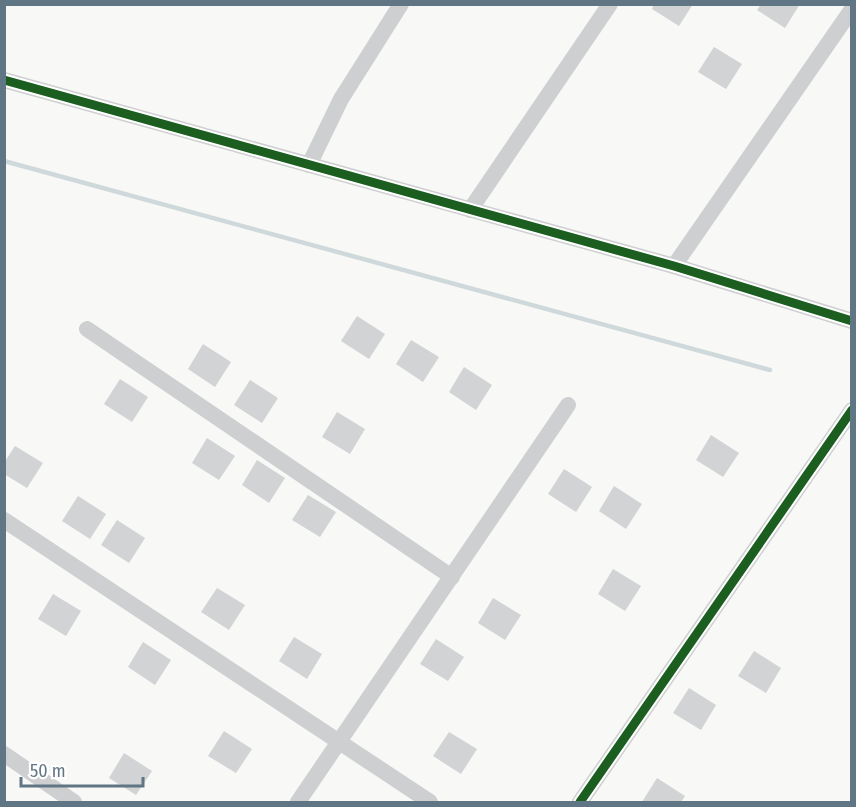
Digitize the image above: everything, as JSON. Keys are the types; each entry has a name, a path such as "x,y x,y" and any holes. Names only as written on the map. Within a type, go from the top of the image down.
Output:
{"street":[{"path":"309,165 341,99 401,4"},
{"path":"470,210 610,4"},
{"path":"674,266 852,9"},
{"path":"4,80 674,266 852,321"},
{"path":"87,329 452,577"},
{"path":"298,802 568,405"},
{"path":"580,802 852,410"},
{"path":"4,520 430,802"},
{"path":"4,754 53,796 74,802"}],"building":[{"path":"654,4 693,4 679,26 652,9"},
{"path":"761,4 800,4 785,28 757,10"},
{"path":"714,47 742,64 726,89 698,72"},
{"path":"357,316 385,334 369,359 341,341"},
{"path":"411,340 439,357 423,382 396,364"},
{"path":"203,344 231,362 215,387 188,369"},
{"path":"464,367 492,385 476,410 449,392"},
{"path":"120,379 148,397 132,422 104,404"},
{"path":"250,380 278,398 262,423 234,405"},
{"path":"337,412 365,429 350,454 322,437"},
{"path":"711,435 739,453 723,477 696,460"},
{"path":"207,438 235,456 219,480 192,463"},
{"path":"15,446 43,463 27,488 4,474 4,463"},
{"path":"257,460 285,478 269,503 242,485"},
{"path":"564,469 592,487 576,512 548,494"},
{"path":"614,486 642,504 626,529 599,511"},
{"path":"308,495 336,512 320,537 292,520"},
{"path":"78,496 106,514 90,539 62,521"},
{"path":"117,520 145,538 129,563 101,545"},
{"path":"613,569 641,586 625,611 598,594"},
{"path":"217,588 245,605 229,630 201,612"},
{"path":"53,594 81,611 66,636 38,619"},
{"path":"493,598 521,615 505,640 478,623"},
{"path":"294,637 322,654 307,679 279,661"},
{"path":"436,639 464,657 448,681 420,664"},
{"path":"143,642 171,660 155,685 128,667"},
{"path":"754,651 781,668 766,693 738,676"},
{"path":"689,688 716,705 701,730 673,713"},
{"path":"224,731 252,749 236,773 208,756"},
{"path":"449,732 477,749 461,774 433,756"},
{"path":"124,753 152,771 136,795 109,778"},
{"path":"657,778 685,796 681,802 642,802"}],"waterway":[{"path":"4,161 770,370"}],"cycle path":[{"path":"4,80 674,266 852,321"},
{"path":"580,802 852,410"}]}
